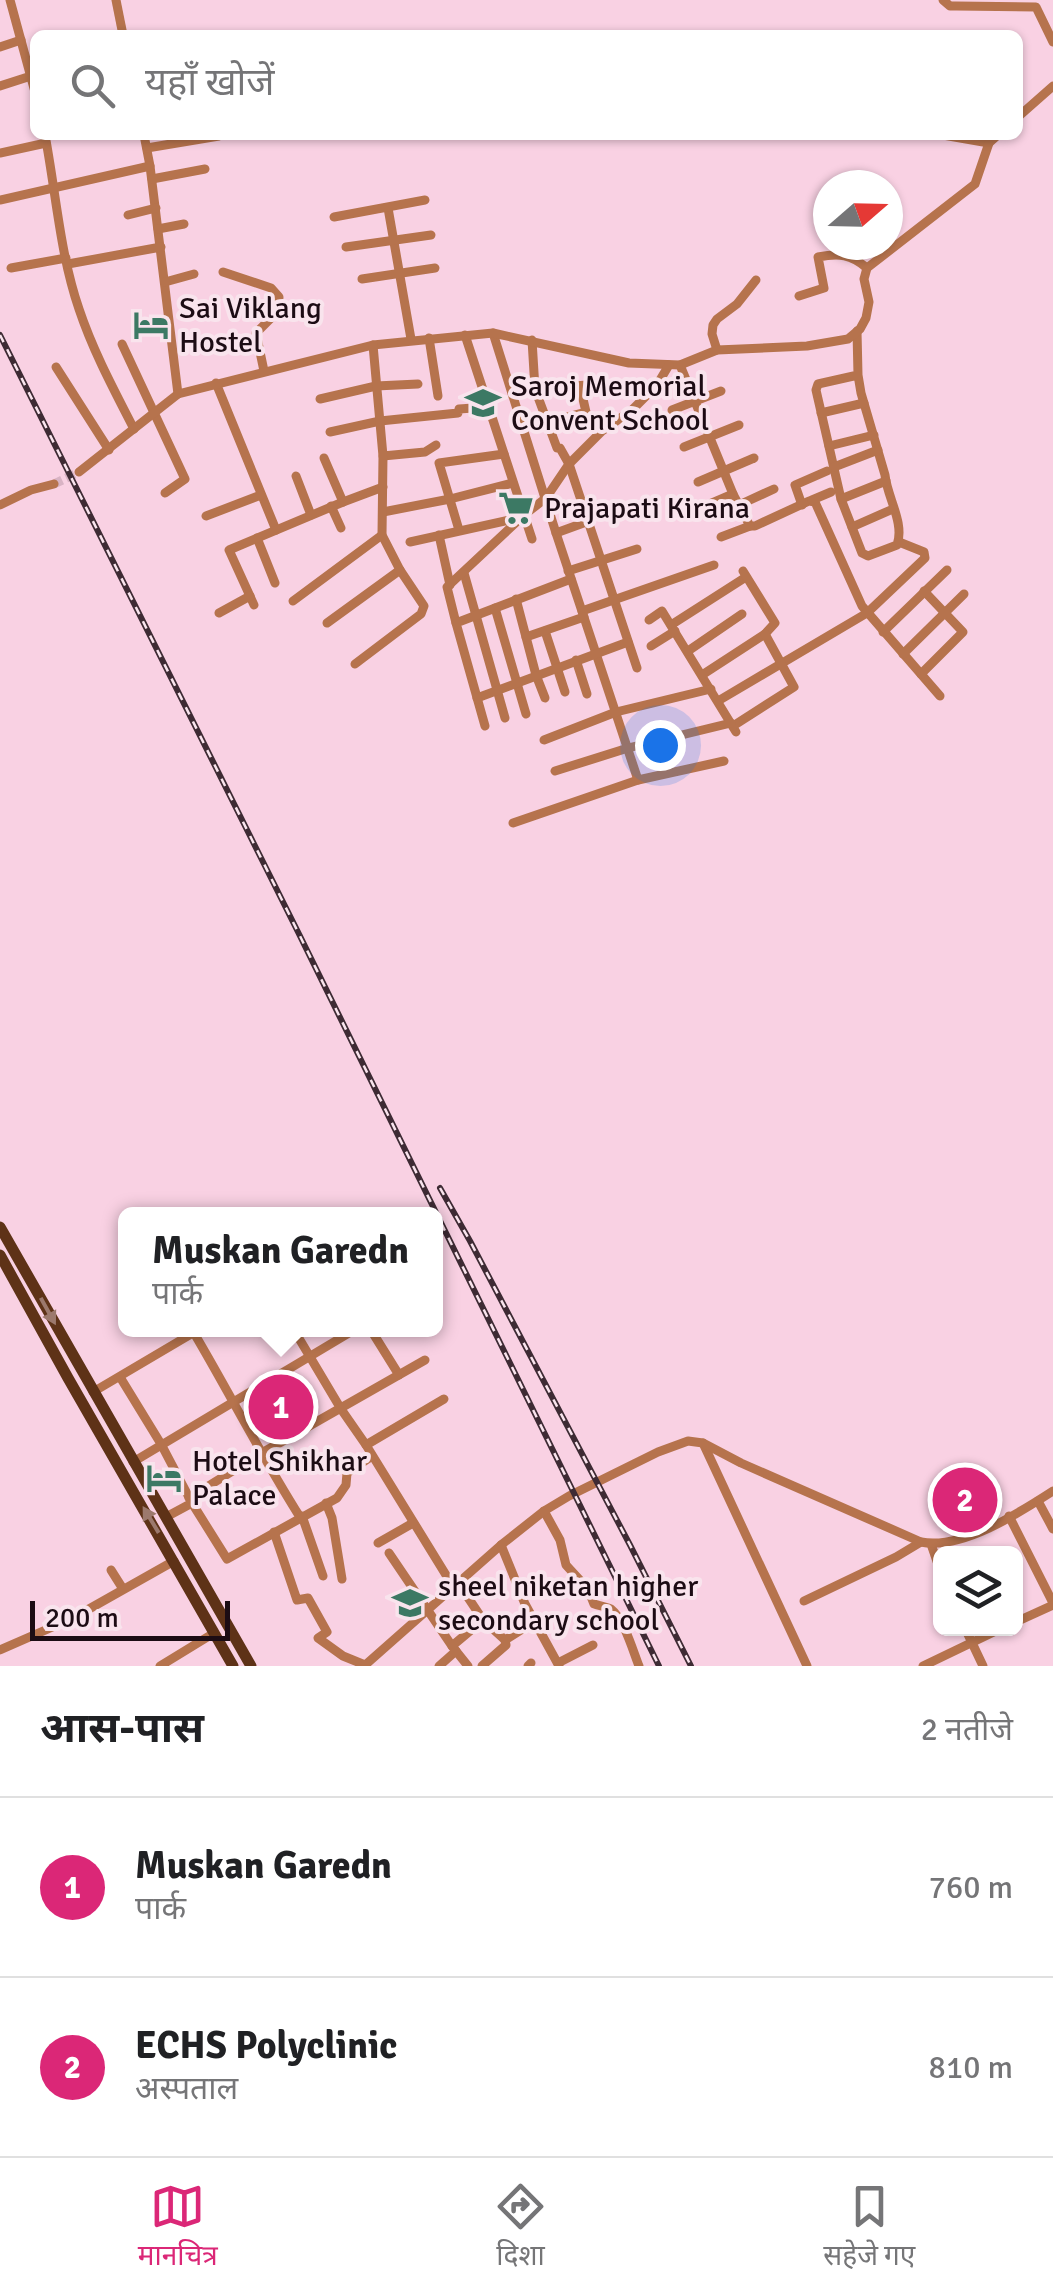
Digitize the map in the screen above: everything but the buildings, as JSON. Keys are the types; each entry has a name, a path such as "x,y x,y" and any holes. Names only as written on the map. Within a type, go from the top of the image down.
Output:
{"main road":[{"path":"0,1226 251,1666"},
{"path":"0,1255 234,1666"}],"street":[{"path":"116,0 122,30"},
{"path":"943,0 950,6 1032,6 1040,12 1053,42"},
{"path":"0,12 11,4 30,73"},
{"path":"0,47 20,40"},
{"path":"0,86 30,76"},
{"path":"1023,113 1053,86"},
{"path":"0,153 42,140"},
{"path":"45,140 78,308 134,429"},
{"path":"145,140 178,394"},
{"path":"147,148 195,140"},
{"path":"79,472 178,394 373,344 493,333 629,363 674,365 716,350 848,338 866,318 867,268 975,184 994,140"},
{"path":"0,200 150,166"},
{"path":"152,180 205,169"},
{"path":"334,217 425,200"},
{"path":"128,215 156,208"},
{"path":"388,208 410,339"},
{"path":"158,228 184,224"},
{"path":"346,247 430,235"},
{"path":"11,268 161,247"},
{"path":"799,296 824,288 818,257 853,256 867,268"},
{"path":"362,279 435,268"},
{"path":"223,272 268,287 279,297 278,311 256,334 264,371"},
{"path":"165,282 194,274"},
{"path":"716,350 713,325 756,280"},
{"path":"857,331 858,376 899,526 899,542"},
{"path":"493,333 638,780"},
{"path":"465,335 532,539"},
{"path":"429,338 438,396"},
{"path":"532,340 535,388 557,448 569,464 637,668"},
{"path":"122,344 185,480 164,493"},
{"path":"355,664 424,610 382,535 383,456 373,344"},
{"path":"674,365 695,401 750,526"},
{"path":"485,726 447,587 546,498 569,464 602,431 632,410 674,365"},
{"path":"56,367 108,450"},
{"path":"718,701 867,613 925,558 924,552 899,542 868,556 862,552 830,469 829,446 816,390 818,384 858,376"},
{"path":"216,383 276,530"},
{"path":"320,399 376,386 418,384"},
{"path":"535,388 583,386 586,412 548,422"},
{"path":"672,410 721,391"},
{"path":"822,413 864,403"},
{"path":"330,432 488,406"},
{"path":"684,447 739,424"},
{"path":"829,446 874,435"},
{"path":"383,456 426,452 436,446"},
{"path":"878,450 795,485 807,502 818,507 867,613 940,696"},
{"path":"459,530 439,462 504,454"},
{"path":"324,458 343,502"},
{"path":"698,482 754,458"},
{"path":"296,476 311,515"},
{"path":"842,498 886,481"},
{"path":"384,512 514,483"},
{"path":"0,505 54,484"},
{"path":"219,613 252,601 229,550 383,487"},
{"path":"739,504 774,489"},
{"path":"721,537 831,492"},
{"path":"712,503 733,494"},
{"path":"206,516 261,496"},
{"path":"332,506 341,528"},
{"path":"852,526 893,509"},
{"path":"410,542 523,516"},
{"path":"556,533 589,521"},
{"path":"293,600 382,535"},
{"path":"438,535 450,584"},
{"path":"257,538 275,583"},
{"path":"456,622 636,549"},
{"path":"526,637 614,600 714,566"},
{"path":"327,622 400,570"},
{"path":"883,632 947,570"},
{"path":"464,573 505,718"},
{"path":"650,646 744,574 775,619 773,627 702,675"},
{"path":"920,674 962,634 924,592"},
{"path":"903,654 964,594"},
{"path":"516,599 545,698"},
{"path":"496,608 526,714"},
{"path":"649,620 662,611 733,727"},
{"path":"688,651 742,614"},
{"path":"545,631 566,692"},
{"path":"554,771 628,748 733,727 792,690 794,685 764,634"},
{"path":"477,698 628,642"},
{"path":"576,660 587,694"},
{"path":"544,740 616,712 711,689"},
{"path":"513,823 638,780 724,761"},
{"path":"94,1392 186,1337"},
{"path":"199,1337 260,1454 301,1516 323,1576"},
{"path":"298,1337 413,1523 483,1620 504,1640 506,1645 482,1666"},
{"path":"133,1462 341,1337"},
{"path":"375,1337 398,1376"},
{"path":"166,1517 260,1454 426,1360"},
{"path":"120,1377 228,1558 343,1492 347,1473 372,1456"},
{"path":"366,1445 444,1399"},
{"path":"274,1532 297,1600 308,1598 327,1632 318,1638 365,1666 544,1510 658,1452 688,1441 703,1443 926,1542 933,1556"},
{"path":"703,1443 807,1666"},
{"path":"804,1601 926,1542 966,1539 1053,1491"},
{"path":"1038,1501 1053,1529"},
{"path":"326,1503 342,1579"},
{"path":"544,1510 560,1540 566,1566 588,1590 594,1604 615,1614 639,1666"},
{"path":"1009,1516 1053,1604 1023,1619"},
{"path":"378,1543 413,1523"},
{"path":"502,1545 525,1604 558,1665 593,1645"},
{"path":"389,1553 468,1666"},
{"path":"0,1650 73,1618 174,1561"},
{"path":"111,1570 122,1589"},
{"path":"512,1610 525,1604"},
{"path":"439,1666 483,1620"},
{"path":"504,1640 522,1630"},
{"path":"160,1666 214,1633"},
{"path":"968,1636 983,1666"},
{"path":"922,1666 985,1636"}],"shaded area":[{"path":"287,1379 310,1420 285,1434 274,1426 265,1410 257,1413 256,1409 263,1405 259,1396"}],"tunnel":[{"path":"54,484 79,472"}],"railway":[{"path":"0,335 433,1207"},
{"path":"440,1188 691,1666"},
{"path":"443,1227 659,1666"}],"place":[{"name":"Sai Viklang Hostel","path":"151,325"},
{"name":"Saroj Memorial Convent School","path":"483,403"},
{"name":"Prajapati Kirana","path":"516,508"},
{"name":"Muskan Garedn","path":"281,1407"},
{"name":"Hotel Shikhar Palace","path":"164,1478"},
{"name":"ECHS Polyclinic","path":"965,1500"},
{"name":"sheel niketan higher secondary school","path":"410,1603"}]}
